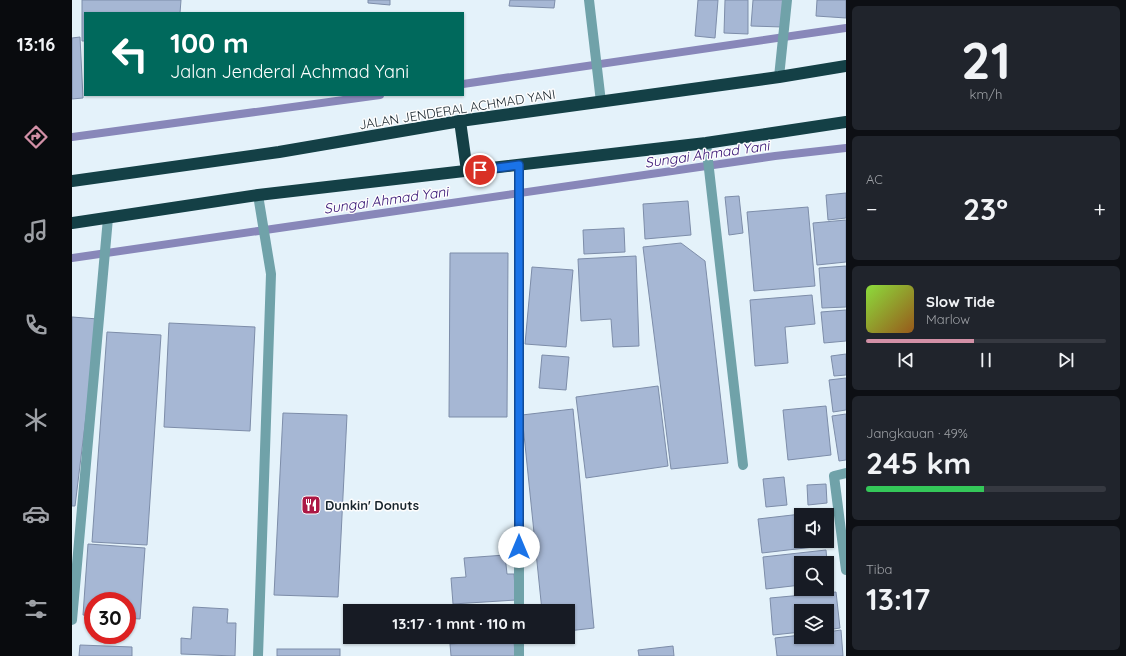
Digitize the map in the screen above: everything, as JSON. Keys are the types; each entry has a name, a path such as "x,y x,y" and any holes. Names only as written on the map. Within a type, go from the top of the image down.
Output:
{"highway":[{"name":"JALAN JENDERAL ACHMAD YANI","path":"72,181 279,152 460,121 779,77 846,66"},
{"path":"460,121 467,171"},
{"path":"72,223 258,195 706,143 846,122"}],"street":[{"path":"589,0 601,102"},
{"path":"779,77 787,0"},
{"path":"706,143 743,465"},
{"path":"519,165 519,604"},
{"path":"258,195 271,274 258,656"},
{"path":"72,620 108,218"},
{"path":"846,474 834,476 846,570"},
{"path":"519,644 519,656"}],"building":[{"path":"82,0 181,0 180,12 84,12 84,41 82,41"},
{"path":"368,0 390,0 390,5 368,3"},
{"path":"510,0 555,0 554,8 509,6"},
{"path":"698,0 718,0 715,38 695,36"},
{"path":"725,0 748,0 748,34 724,33"},
{"path":"753,0 785,0 783,27 751,26"},
{"path":"817,0 846,0 846,18 816,16"},
{"path":"80,37 83,98 72,99 72,38"},
{"path":"846,193 846,218 828,220 826,195"},
{"path":"739,196 743,233 729,235 725,197"},
{"path":"688,201 691,235 645,239 643,204"},
{"path":"808,207 815,286 754,291 747,212"},
{"path":"846,220 846,262 817,265 813,223"},
{"path":"624,228 625,252 584,254 583,230"},
{"path":"681,243 705,261 728,463 671,469 643,247"},
{"path":"450,253 508,253 507,417 449,417"},
{"path":"636,256 639,346 613,347 611,319 581,321 578,259"},
{"path":"846,266 846,307 822,308 819,268"},
{"path":"532,267 573,270 566,347 525,344"},
{"path":"812,295 815,324 785,327 788,363 755,366 750,300"},
{"path":"846,310 846,341 824,343 821,312"},
{"path":"72,317 98,319 75,506 72,506"},
{"path":"169,323 255,327 250,431 164,427"},
{"path":"107,332 161,335 147,545 92,542"},
{"path":"846,354 846,375 834,376 831,356"},
{"path":"542,355 569,357 566,390 539,388"},
{"path":"846,378 846,410 833,412 829,380"},
{"path":"658,386 668,466 586,478 576,397"},
{"path":"826,406 831,455 788,460 783,410"},
{"path":"573,409 594,628 575,630 575,604 541,604 522,415"},
{"name":"Dunkin' Donuts","path":"283,413 347,415 338,597 274,595"},
{"path":"846,414 846,460 839,461 832,416"},
{"path":"784,477 787,505 766,507 763,479"},
{"path":"826,484 827,503 808,505 807,485"},
{"path":"794,515 794,548 805,548 762,553 758,519"},
{"path":"88,544 145,548 140,619 136,619 136,592 85,592"},
{"path":"826,550 827,556 794,556 794,586 766,589 763,557"},
{"path":"505,555 507,574 514,574 516,600 453,604 451,578 466,577 464,558"},
{"path":"834,592 836,592 840,628 834,629 834,604 794,604 794,633 773,635 770,598 794,596 834,596"},
{"path":"193,607 228,609 227,623 236,623 235,656 181,654 181,638 191,639"},
{"path":"841,630 843,656 777,656 775,638 794,636 794,644 834,644 834,631"},
{"path":"450,644 514,644 515,656 451,656"},
{"path":"80,645 132,647 132,656 79,656"},
{"path":"673,646 674,656 639,656 638,650"},
{"path":"277,649 340,649 340,656 277,656"}],"waterway":[{"name":"Sungai Ahmad Yani","path":"464,84 846,28"},
{"name":"Sungai Ahmad Yani","path":"72,137 373,96"},
{"name":"Sungai Ahmad Yani","path":"72,258 775,156 846,148"}],"place":[{"name":"Dunkin' Donuts","path":"311,505"}],"route":[{"path":"480,170 519,165 519,547"}]}
